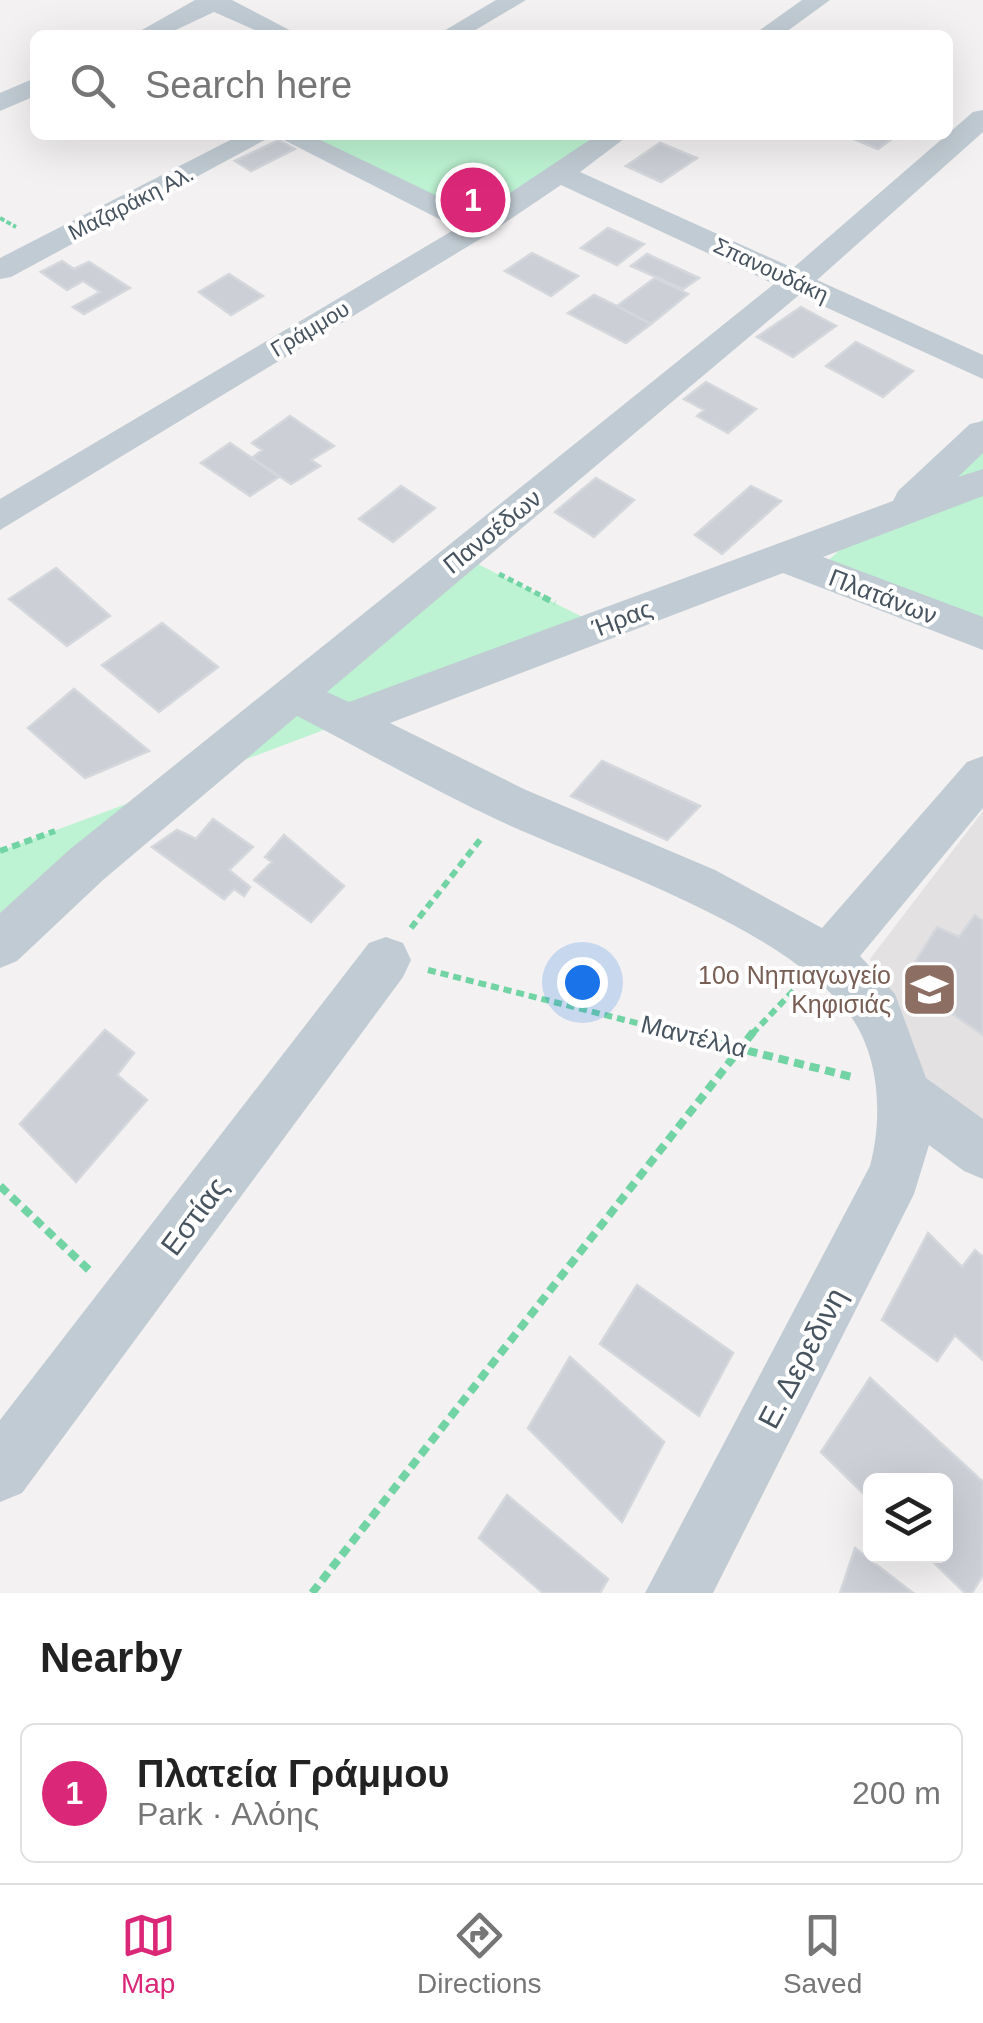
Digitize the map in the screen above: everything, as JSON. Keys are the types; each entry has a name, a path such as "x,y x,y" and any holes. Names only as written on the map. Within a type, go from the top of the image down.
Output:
{"street":[{"path":"461,30 514,0"},
{"path":"773,30 818,0"},
{"path":"155,30 214,1 276,30"},
{"path":"0,102 30,88"},
{"name":"Πανσέδων","path":"0,945 86,865 797,281 983,118"},
{"name":"Μαζαράκη Αλ.","path":"0,270 251,140"},
{"path":"298,140 479,226"},
{"name":"Γράμμου","path":"0,516 479,226 608,140"},
{"name":"Σπανουδάκη","path":"558,173 983,368"},
{"name":"Ήρας","path":"896,514 983,433"},
{"name":"Ήρας","path":"348,721 983,482"},
{"name":"Πλατάνων","path":"782,557 983,634"},
{"path":"292,694 508,803 752,914 842,969 877,1012 901,1103 983,1152"},
{"path":"825,958 863,920 983,775"},
{"name":"Εστίας","path":"0,1470 386,960"},
{"name":"Ε. Δερεδινη","path":"678,1593 878,1212 900,1160 901,1103"}],"path":[{"path":"462,556 600,626"},
{"path":"386,960 508,803"},
{"path":"312,1593 738,1047 825,958"},
{"name":"Μαντέλλα","path":"386,960 738,1047 901,1103"},
{"path":"0,1186 126,1305"}],"shaded area":[{"name":"10ο Νηπιαγωγείο Κηφισιάς","path":"983,811 983,1124 911,1066 870,959"}],"green space":[{"path":"312,140 608,140 479,227"},
{"path":"983,419 983,631 819,569"},
{"path":"462,556 600,626 188,781"},
{"path":"188,781 0,948 0,851"}],"building":[{"path":"279,140 295,149 251,171 235,161"},
{"path":"856,140 890,140 878,149"},
{"path":"660,143 697,158 661,182 626,166"},
{"path":"608,228 644,244 617,265 581,248"},
{"path":"532,253 578,276 551,296 505,271"},
{"path":"647,254 699,278 683,289 631,266"},
{"path":"62,261 74,269 89,262 130,288 84,314 73,307 100,292 83,281 67,290 41,272"},
{"path":"229,274 263,296 231,315 199,292"},
{"path":"655,278 688,294 651,324 617,306"},
{"path":"594,295 651,324 626,343 568,313"},
{"path":"801,307 836,326 793,357 757,337"},
{"path":"856,342 913,371 883,397 826,366"},
{"path":"706,382 756,409 728,433 697,416 704,410 684,399"},
{"path":"290,416 334,446 311,460 320,466 291,484 252,458 262,450 252,443"},
{"path":"230,443 279,477 250,496 201,463"},
{"path":"596,478 634,500 594,537 555,512"},
{"path":"401,486 435,508 393,542 359,519"},
{"path":"751,486 781,501 722,554 695,535"},
{"path":"56,568 110,616 67,646 9,599"},
{"path":"162,623 218,667 159,712 102,665"},
{"path":"74,689 149,751 85,778 28,728"},
{"path":"602,761 700,806 667,840 571,796"},
{"path":"213,819 253,847 229,870 250,887 244,896 234,889 224,899 152,847 177,830 196,839"},
{"path":"284,835 344,886 311,922 254,880 272,862 265,857"},
{"path":"975,915 983,921 983,1035 922,993 933,973 915,962 937,927 959,937"},
{"path":"105,1030 134,1053 117,1075 147,1100 76,1182 20,1124"},
{"path":"928,1233 962,1267 975,1250 983,1257 983,1360 955,1335 937,1361 882,1320"},
{"path":"637,1285 733,1353 699,1416 600,1344"},
{"path":"570,1357 664,1442 622,1522 528,1428"},
{"path":"870,1378 983,1482 983,1575 972,1593 965,1593 934,1563 953,1563 953,1473 863,1473 863,1493 821,1452"},
{"path":"507,1495 608,1579 600,1593 543,1593 479,1538"},
{"path":"855,1548 863,1554 863,1563 874,1563 913,1593 840,1593"}],"place":[{"name":"Πλατεία Γράμμου","path":"473,200"},
{"name":"10ο Νηπιαγωγείο Κηφισιάς","path":"930,989"}]}
